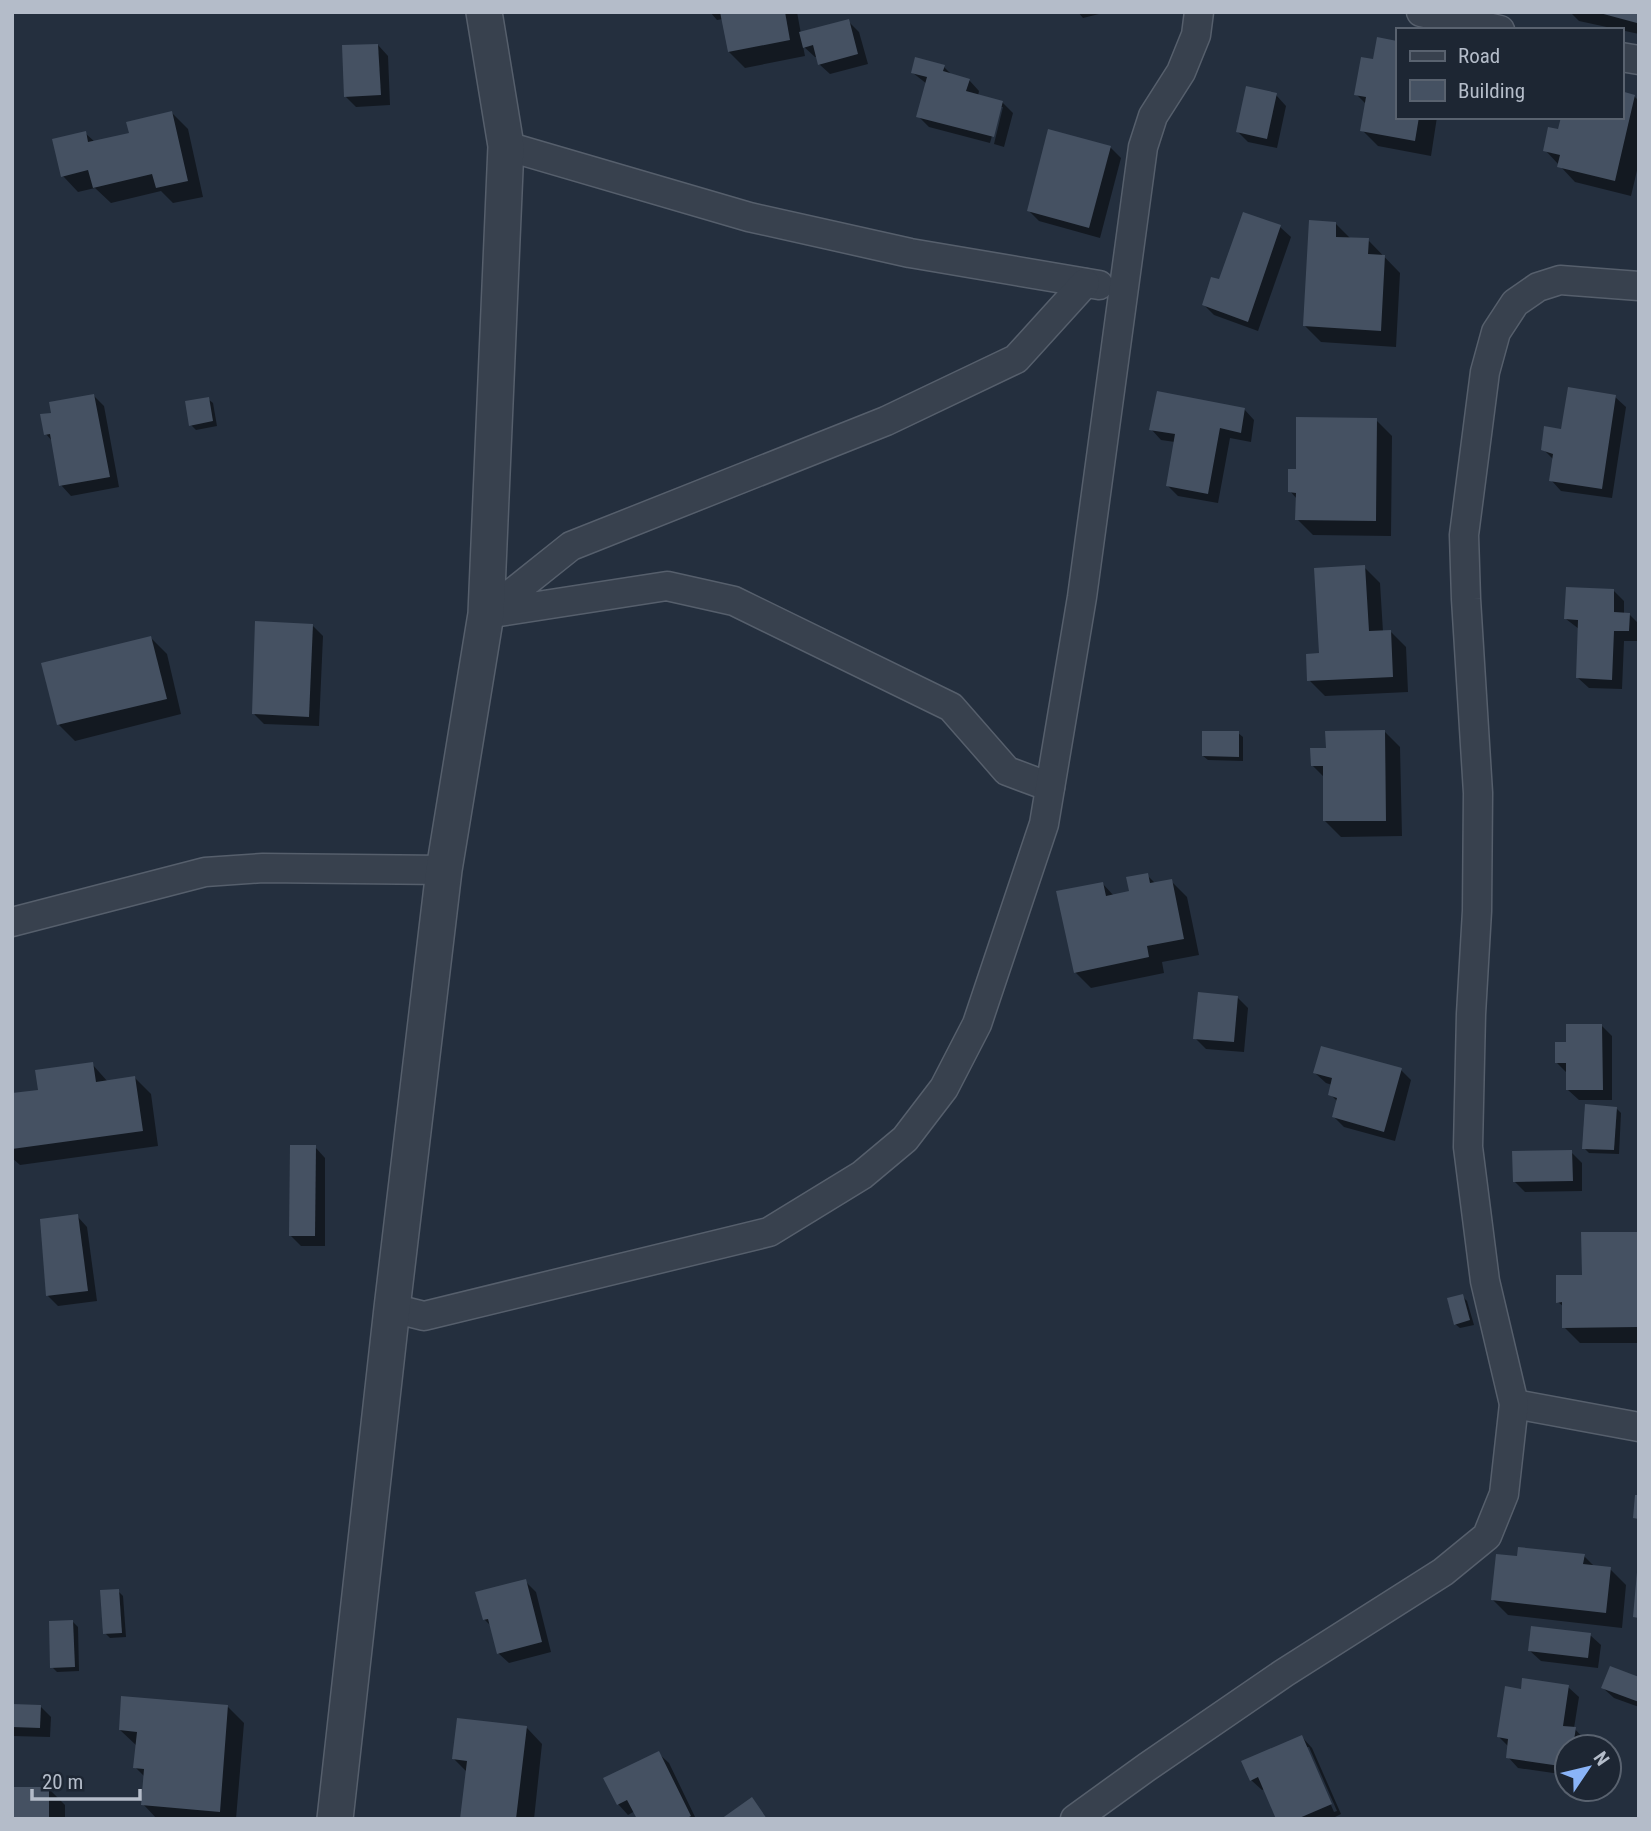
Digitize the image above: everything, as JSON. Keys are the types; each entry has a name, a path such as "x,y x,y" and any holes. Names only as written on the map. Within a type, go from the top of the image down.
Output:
{"street":[{"path":"335,1819 391,1308 444,870 486,614 506,146 484,12"},
{"path":"391,1308 424,1316 769,1232 862,1175 905,1139 944,1088 977,1024 1044,824 1082,597 1143,147 1153,116 1181,72 1196,35 1199,12"},
{"path":"1421,12 1491,28"},
{"path":"506,146 749,217 910,253 1124,289"},
{"path":"1075,1819 1273,1681 1443,1572 1487,1536 1504,1493 1514,1404 1485,1281 1468,1147 1477,911 1478,793 1464,535 1485,372 1496,332 1515,303 1538,287 1560,280 1639,286"},
{"path":"486,614 571,546 886,421 1016,359 1086,283"},
{"path":"486,614 667,586 734,601 951,707 1007,771 1050,787"},
{"path":"12,922 205,872 263,868 444,870"},
{"path":"1514,1404 1639,1427"}],"building":[{"path":"720,12 785,12 790,40 728,52"},
{"path":"1596,12 1639,12 1639,16 1637,23"},
{"path":"849,19 858,54 818,65 813,45 803,48 799,32"},
{"path":"1377,37 1396,41 1396,119 1419,119 1415,141 1360,131 1366,97 1354,95 1361,57 1373,59"},
{"path":"378,44 381,95 344,97 342,45"},
{"path":"915,57 945,65 943,71 970,79 966,91 1003,101 994,137 916,117 927,77 911,73"},
{"path":"1246,86 1277,93 1267,139 1236,132"},
{"path":"1623,92 1635,95 1615,181 1557,167 1560,155 1543,151 1548,127 1558,129 1560,119 1623,119"},
{"path":"172,111 188,181 156,188 152,174 93,188 88,170 61,177 52,139 86,131 88,142 129,133 126,122"},
{"path":"1048,129 1111,146 1089,228 1027,211"},
{"path":"1243,212 1281,225 1248,322 1202,305 1211,277 1219,279"},
{"path":"1309,220 1336,222 1336,237 1369,238 1368,254 1385,255 1381,331 1303,326"},
{"path":"1568,387 1616,395 1602,489 1549,481 1553,454 1541,450 1544,426 1561,429"},
{"path":"1157,391 1245,408 1241,433 1220,428 1208,494 1166,486 1175,434 1149,430"},
{"path":"94,394 110,477 59,486 50,434 44,435 40,414 51,413 49,402"},
{"path":"209,397 213,421 189,426 185,401"},
{"path":"1296,417 1377,418 1376,521 1295,520 1296,493 1288,492 1288,469 1296,469"},
{"path":"1365,565 1369,631 1391,630 1393,677 1307,681 1306,654 1319,653 1314,568"},
{"path":"1566,587 1614,589 1614,612 1630,613 1629,631 1614,631 1612,680 1576,678 1578,620 1564,619"},
{"path":"255,621 313,624 309,717 252,714"},
{"path":"151,636 167,699 57,725 41,663"},
{"path":"1385,730 1386,821 1323,821 1323,766 1311,766 1310,748 1326,748 1325,731"},
{"path":"1202,731 1239,731 1239,757 1202,756"},
{"path":"1148,873 1150,883 1172,879 1184,939 1147,946 1149,957 1074,973 1056,891 1103,882 1106,896 1129,891 1126,877"},
{"path":"1198,992 1238,996 1234,1042 1193,1039"},
{"path":"1566,1024 1602,1024 1603,1090 1566,1090 1566,1063 1555,1063 1555,1042 1566,1042"},
{"path":"1321,1046 1402,1068 1384,1132 1332,1117 1337,1098 1328,1095 1332,1078 1313,1073"},
{"path":"93,1062 96,1082 135,1076 143,1131 12,1149 12,1093 38,1090 35,1070"},
{"path":"1585,1104 1617,1107 1614,1150 1582,1149"},
{"path":"290,1145 316,1145 315,1236 289,1236"},
{"path":"1572,1150 1573,1181 1513,1182 1512,1151"},
{"path":"78,1214 88,1291 46,1296 40,1219"},
{"path":"1581,1232 1637,1232 1638,1327 1562,1328 1562,1302 1556,1303 1556,1275 1582,1275"},
{"path":"1463,1294 1470,1320 1454,1325 1447,1298"},
{"path":"1635,1495 1639,1495 1639,1519 1633,1518"},
{"path":"1518,1547 1585,1554 1583,1564 1611,1567 1606,1613 1491,1600 1496,1554 1517,1556"},
{"path":"1639,1572 1639,1618 1633,1617"},
{"path":"526,1579 542,1642 497,1654 488,1619 483,1620 475,1592"},
{"path":"119,1589 122,1633 103,1634 100,1590"},
{"path":"73,1620 75,1667 50,1668 49,1621"},
{"path":"1531,1626 1591,1633 1588,1658 1528,1651"},
{"path":"1610,1666 1639,1677 1639,1702 1601,1688"},
{"path":"1522,1678 1569,1685 1563,1726 1576,1727 1575,1733 1553,1733 1553,1765 1506,1758 1508,1739 1497,1737 1505,1686 1521,1689"},
{"path":"121,1696 228,1705 220,1812 141,1805 144,1769 133,1768 137,1732 119,1730"},
{"path":"12,1704 41,1705 40,1728 12,1727"},
{"path":"457,1718 527,1726 516,1819 460,1819 467,1761 452,1759"},
{"path":"1302,1735 1332,1804 1297,1819 1276,1819 1258,1777 1250,1781 1241,1761"},
{"path":"659,1751 691,1816 685,1819 637,1819 627,1800 617,1805 603,1778"},
{"path":"12,1787 49,1787 49,1819 12,1819"},
{"path":"752,1797 767,1819 721,1819"}]}
